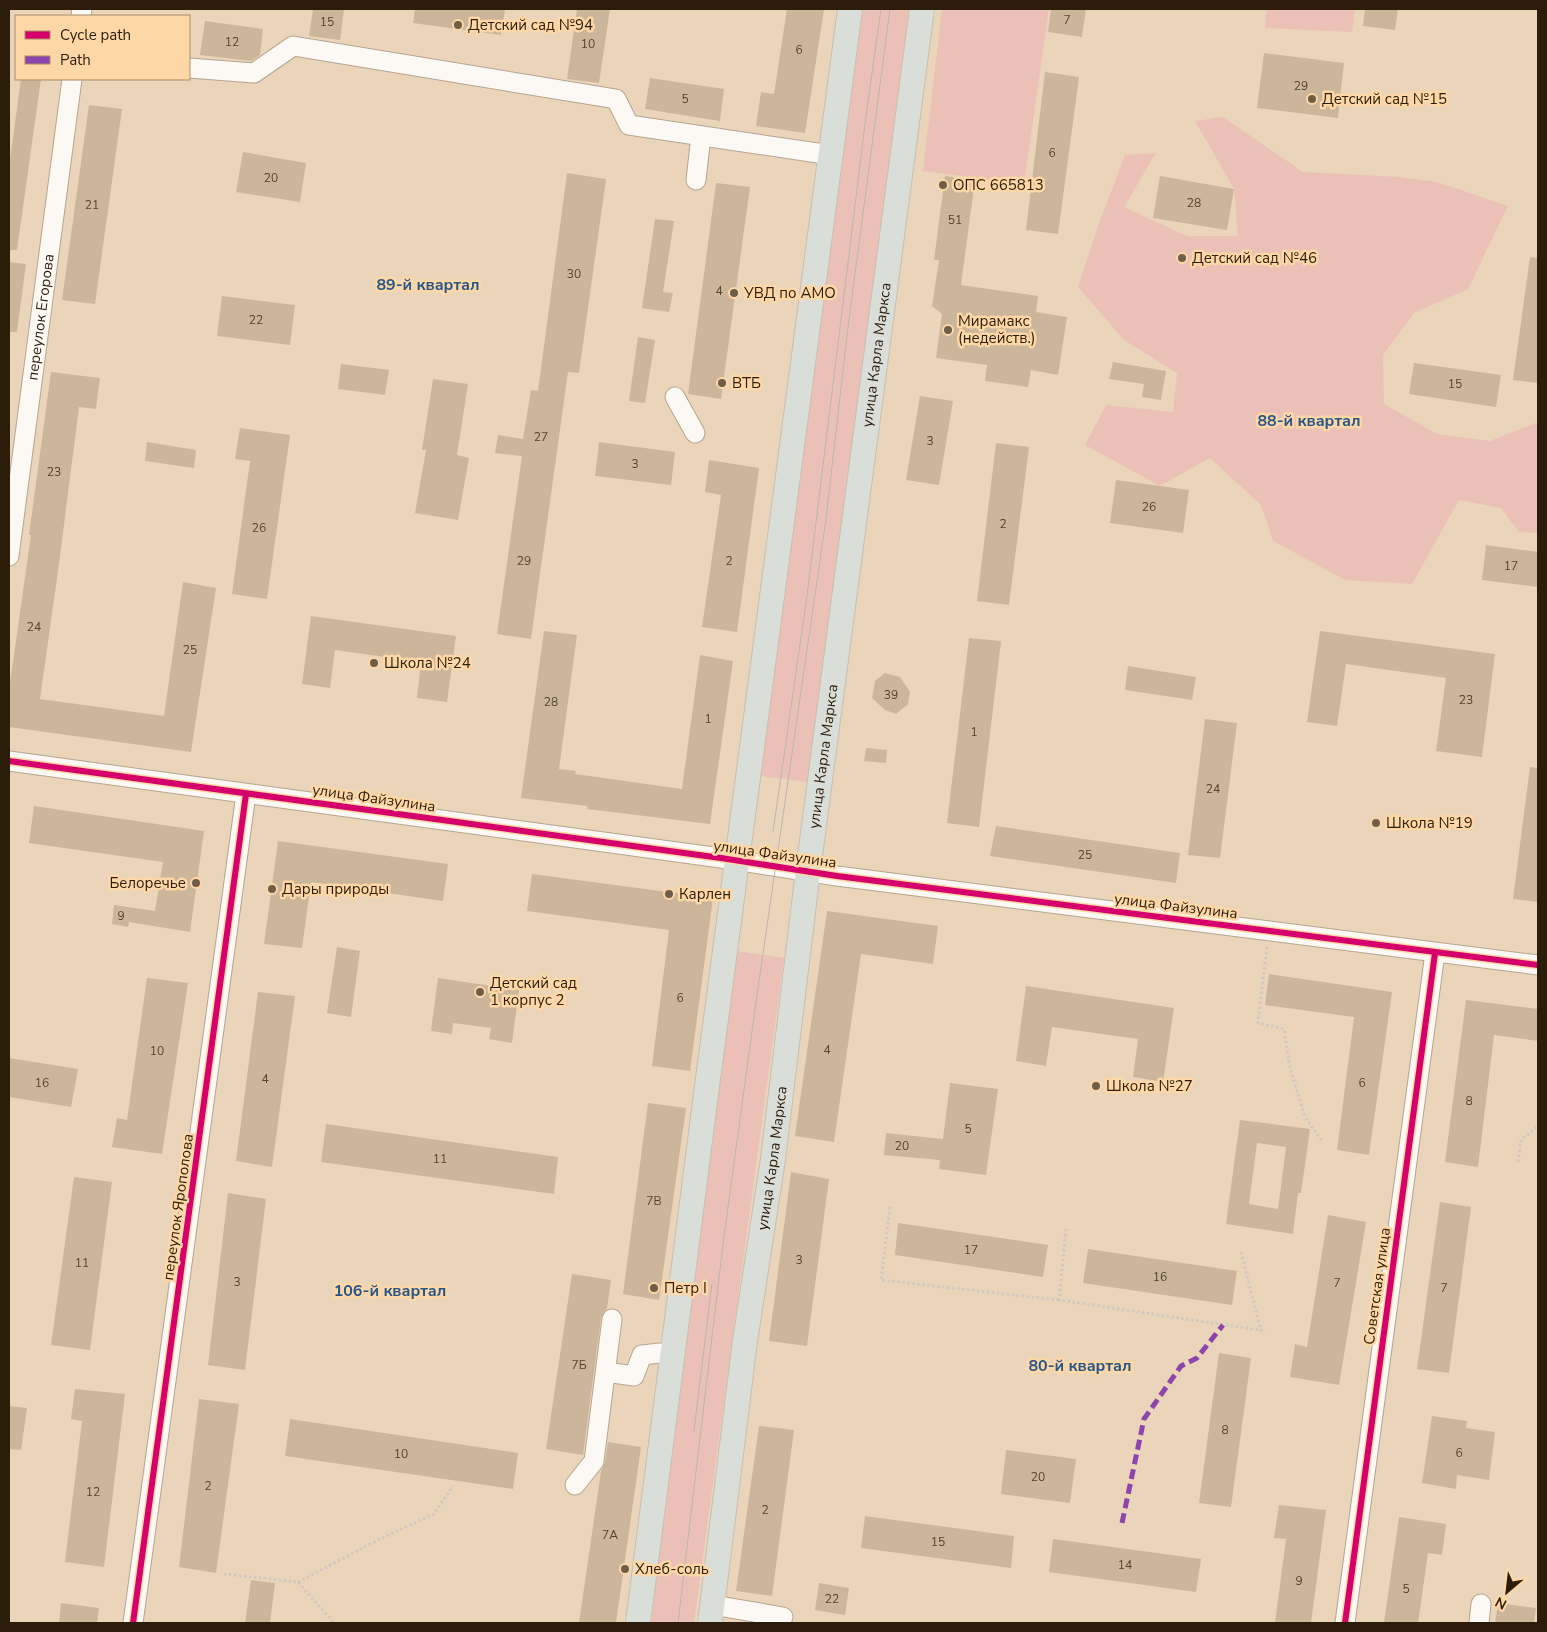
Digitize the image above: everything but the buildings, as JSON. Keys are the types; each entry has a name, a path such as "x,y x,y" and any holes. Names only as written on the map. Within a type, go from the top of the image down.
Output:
{"main road":[{"path":"638,1623 850,9"},
{"name":"улица Карла Маркса","path":"711,1614 745,1341 774,1150 808,871 922,9"}],"street":[{"path":"190,68 254,73 293,46 616,99 629,125 831,155"},
{"name":"переулок Егорова","path":"9,556 72,80"},
{"path":"696,180 701,136"},
{"path":"674,397 695,433"},
{"name":"улица Файзулина","path":"9,761 808,871 1538,965"},
{"name":"переулок Ярополова","path":"134,1623 246,794"},
{"name":"Советская улица","path":"1345,1623 1435,953"},
{"path":"575,1485 594,1462 612,1319"},
{"path":"606,1372 634,1376 642,1355 660,1353"},
{"path":"1479,1623 1481,1604"},
{"path":"711,1614 783,1617"}],"path":[{"path":"1268,942 1258,1023 1284,1029 1290,1068 1305,1117 1322,1141"},
{"path":"1518,1162 1521,1140 1538,1126"},
{"path":"890,1207 881,1280 1059,1300 1266,1331"},
{"path":"1059,1300 1066,1230"},
{"path":"1240,1252 1261,1330"},
{"path":"224,1574 298,1582 380,1539 434,1514 453,1486"},
{"path":"298,1582 334,1623"}],"shaded area":[{"path":"863,9 909,9 808,782 761,776"},
{"path":"942,9 1049,9 1024,184 923,171"},
{"path":"1267,9 1355,9 1352,32 1265,28"},
{"path":"1223,117 1303,172 1400,177 1437,182 1508,206 1468,289 1414,313 1383,355 1384,404 1437,434 1490,441 1538,422 1538,533 1519,532 1501,508 1459,500 1412,584 1345,580 1273,541 1261,505 1210,458 1160,486 1085,445 1106,405 1173,412 1177,373 1124,340 1078,287 1098,226 1125,155 1156,153 1124,207 1187,236 1238,236 1234,189 1195,121"},
{"path":"737,951 784,958 694,1623 651,1623"}],"tram line":[{"path":"773,832 807,596 881,9"},
{"path":"678,1623 724,1236 826,519 848,327 890,9"},
{"path":"694,1431 712,1283"}],"marked path":[{"path":"1122,1523 1144,1419 1181,1366 1197,1358 1223,1325"}],"cycle path":[{"path":"9,761 721,858 837,876 1538,965"},
{"path":"133,1623 246,794"},
{"path":"1345,1623 1435,953"}],"place":[{"name":"Детский сад №94","path":"458,25"},
{"name":"Детский сад №15","path":"1312,99"},
{"name":"ОПС 665813","path":"943,185"},
{"name":"Детский сад №46","path":"1182,258"},
{"name":"УВД по АМО","path":"734,293"},
{"name":"Мирамакс (недейств.)","path":"948,330"},
{"name":"ВТБ","path":"722,383"},
{"name":"Школа №24","path":"374,663"},
{"name":"Школа №19","path":"1376,823"},
{"name":"Белоречье","path":"196,883"},
{"name":"Дары природы","path":"272,889"},
{"name":"Карлен","path":"669,894"},
{"name":"Детский сад 1 корпус 2","path":"480,992"},
{"name":"Школа №27","path":"1096,1086"},
{"name":"Петр I","path":"654,1288"},
{"name":"Хлеб-соль","path":"625,1569"}],"district":[{"name":"89-й квартал","path":"428,284"},
{"name":"88-й квартал","path":"1309,420"},
{"name":"106-й квартал","path":"390,1290"},
{"name":"80-й квартал","path":"1080,1365"}]}
